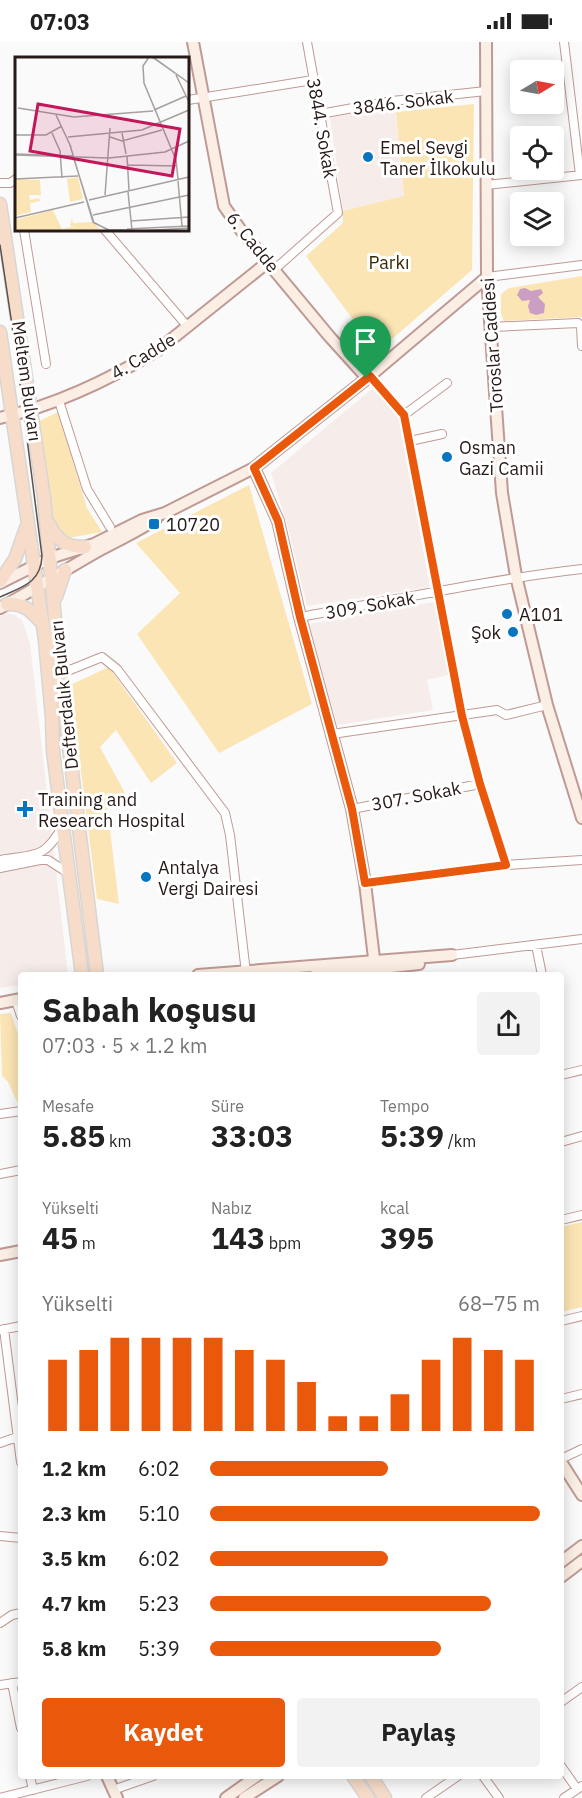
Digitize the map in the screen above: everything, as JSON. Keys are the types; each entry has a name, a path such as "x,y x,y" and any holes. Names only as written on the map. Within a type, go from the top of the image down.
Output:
{"main road":[{"name":"6. Cadde","path":"192,42 224,206 240,229 348,359 368,377"},
{"name":"Toroslar Caddesi","path":"486,42 487,277 502,493 516,576 548,705 582,818"},
{"name":"Meltem Bulvarı","path":"0,204 50,558"},
{"name":"4. Cadde","path":"0,418 31,411 59,401 140,362 271,266"},
{"path":"3,606 145,527 165,513 254,468 368,377 487,277"},
{"name":"Meltem Bulvarı","path":"0,332 37,589"},
{"path":"254,468 278,521 300,617 352,809 365,883 375,968"},
{"path":"0,582 50,558 85,547 142,520 165,513"},
{"path":"46,520 57,539 64,544 85,547"},
{"path":"0,582 15,559 27,524"},
{"name":"Defterdalık Bulvarı","path":"50,558 60,674 97,972"},
{"path":"55,613 59,585 65,570"},
{"name":"Defterdalık Bulvarı","path":"37,589 52,717 53,751 82,972"},
{"path":"3,606 16,604 27,607 42,623"},
{"path":"351,972 428,962 452,955"},
{"path":"246,972 375,968"},
{"path":"0,1003 18,1001"},
{"path":"0,1255 18,1252"},
{"path":"564,1465 582,1495"},
{"path":"564,1560 582,1546"},
{"path":"564,1575 582,1561"},
{"path":"108,1779 115,1794"},
{"path":"244,1798 273,1779"},
{"path":"355,1779 368,1798"},
{"path":"373,1779 385,1798"},
{"path":"226,1798 243,1781"}],"street":[{"name":"3844. Sokak","path":"271,266 338,213 307,42"},
{"path":"486,185 581,175 564,42"},
{"path":"189,100 313,80"},
{"name":"3846. Sokak","path":"320,114 392,101 486,91"},
{"path":"0,183 10,183 15,180"},
{"path":"24,231 46,364"},
{"path":"106,231 188,327"},
{"path":"487,277 582,265"},
{"path":"491,327 578,323 581,326 582,346"},
{"path":"368,377 404,415 462,716 480,784 506,865"},
{"path":"404,415 447,384"},
{"path":"59,401 87,489 110,527"},
{"path":"410,441 442,434"},
{"name":"309. Sokak","path":"300,617 438,593 516,576 582,568"},
{"path":"60,674 102,657 117,669 225,813 230,835 246,972"},
{"path":"332,734 497,710 506,715 548,705"},
{"name":"307. Sokak","path":"352,809 480,784"},
{"path":"0,860 39,854 47,849 62,826"},
{"path":"0,868 48,860 68,873"},
{"path":"365,883 506,865 582,860"},
{"path":"452,955 582,939"},
{"path":"536,945 541,972"},
{"path":"564,1074 582,1070"},
{"path":"0,1114 18,1111"},
{"path":"564,1141 582,1136"},
{"path":"0,1174 18,1171"},
{"path":"564,1219 582,1215"},
{"path":"564,1320 582,1316"},
{"path":"18,1327 2,1330 18,1430"},
{"path":"564,1399 582,1394"},
{"path":"0,1443 18,1436"},
{"path":"564,1458 582,1449"},
{"path":"0,1536 18,1538"},
{"path":"0,1623 18,1614"},
{"path":"0,1685 17,1683"},
{"path":"564,1700 582,1687"},
{"path":"564,1770 579,1787 564,1798"},
{"path":"31,1779 33,1790"},
{"path":"0,1798 75,1779"},
{"path":"115,1794 147,1779"},
{"path":"426,1798 454,1779"},
{"path":"485,1779 499,1798"}],"shaded area":[{"name":"Emel Sevgi Taner İlkokulu","path":"395,106 404,197 343,211 330,118"},
{"path":"525,288 531,291 541,289 543,293 538,297 545,304 544,313 536,315 530,313 528,306 530,300 522,301 517,295 520,289"},
{"path":"372,389 398,416 430,587 307,606 289,531 271,473"},
{"path":"434,602 449,675 427,680 433,710 337,725 309,624"},
{"name":"Training and Research Hospital","path":"7,613 22,620 30,644 68,972 18,972 18,985 0,988 0,616"}],"green space":[{"name":"Parkı","path":"474,104 472,270 377,352 306,256 343,223 343,211 404,196 396,112"},
{"path":"582,276 582,317 504,321 501,314 501,294 509,288"},
{"path":"58,412 87,508 102,532 63,539 57,535 35,423"},
{"path":"249,485 312,704 219,753 137,634 180,593 136,543"},
{"path":"109,667 177,763 151,783 116,730 100,747 125,793 107,805 119,904 97,899 70,685"},
{"path":"11,1013 18,1034 18,1104 8,1082 2,1076 0,1014"},
{"path":"582,1222 582,1307 564,1311 564,1226"}],"tram line":[{"path":"0,245 42,556 38,572 29,583 0,597"}],"place":[{"name":"Emel Sevgi Taner İlkokulu","path":"368,157"},
{"name":"Osman Gazi Camii","path":"447,457"},
{"name":"10720","path":"154,524"},
{"name":"A101","path":"507,614"},
{"name":"Şok","path":"513,632"},
{"name":"Training and Research Hospital","path":"25,809"},
{"name":"Antalya Vergi Dairesi","path":"146,877"}],"route":[{"path":"370,376 404,415 462,716 480,784 506,865 365,883 352,809 300,617 278,521 254,468 366,378 370,376"}]}
